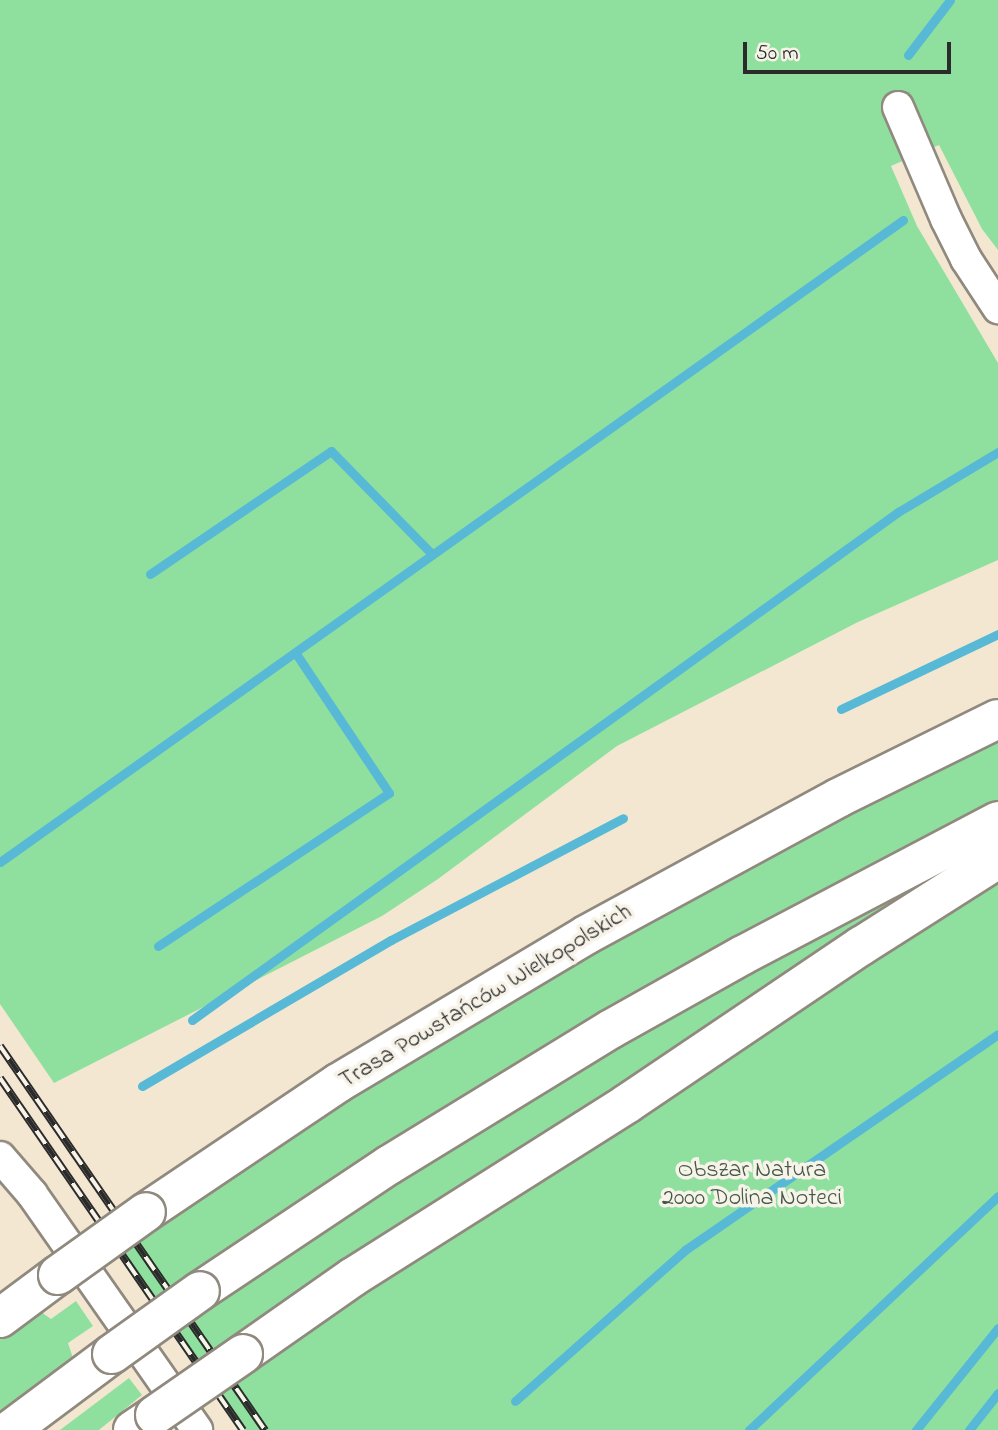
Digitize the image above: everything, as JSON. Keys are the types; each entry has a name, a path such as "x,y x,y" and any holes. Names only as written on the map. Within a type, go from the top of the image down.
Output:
{"highway":[{"name":"Trasa Powstańców Wielkopolskich","path":"0,1318 146,1212 338,1083 586,935 838,798 998,719"},
{"path":"10,1430 200,1291 389,1165 611,1029 743,955 998,821"},
{"path":"144,1422 353,1277 619,1109 872,939 998,859"}],"street":[{"path":"898,107 946,219 998,308"},
{"path":"0,1157 32,1194 197,1430"}],"green space":[{"path":"0,0 998,0 998,250 982,229 939,145 891,166 917,226 998,363 998,560 858,622 617,746 438,879 382,916 54,1083 0,1004"},
{"name":"Obszar Natura 2000 Dolina Noteci","path":"998,737 998,1430 239,1430 97,1222 316,1119 559,970 824,825"},
{"path":"76,1301 93,1326 68,1343 74,1361 0,1417 0,1337 37,1309 51,1319"},
{"path":"129,1378 142,1395 99,1430 60,1430"}],"waterway":[{"path":"908,55 950,0"},
{"path":"0,862 903,220"},
{"path":"150,574 331,451 432,554"},
{"path":"192,1020 898,512 998,452"},
{"path":"841,709 998,634"},
{"path":"158,946 389,793 295,652"},
{"path":"142,1086 391,940 623,818"},
{"path":"515,1401 685,1250 998,1034"},
{"path":"749,1430 998,1196"},
{"path":"916,1430 998,1328"},
{"path":"969,1430 998,1393"}],"railway":[{"path":"0,1046 265,1430"},
{"path":"0,1078 243,1430"}]}
